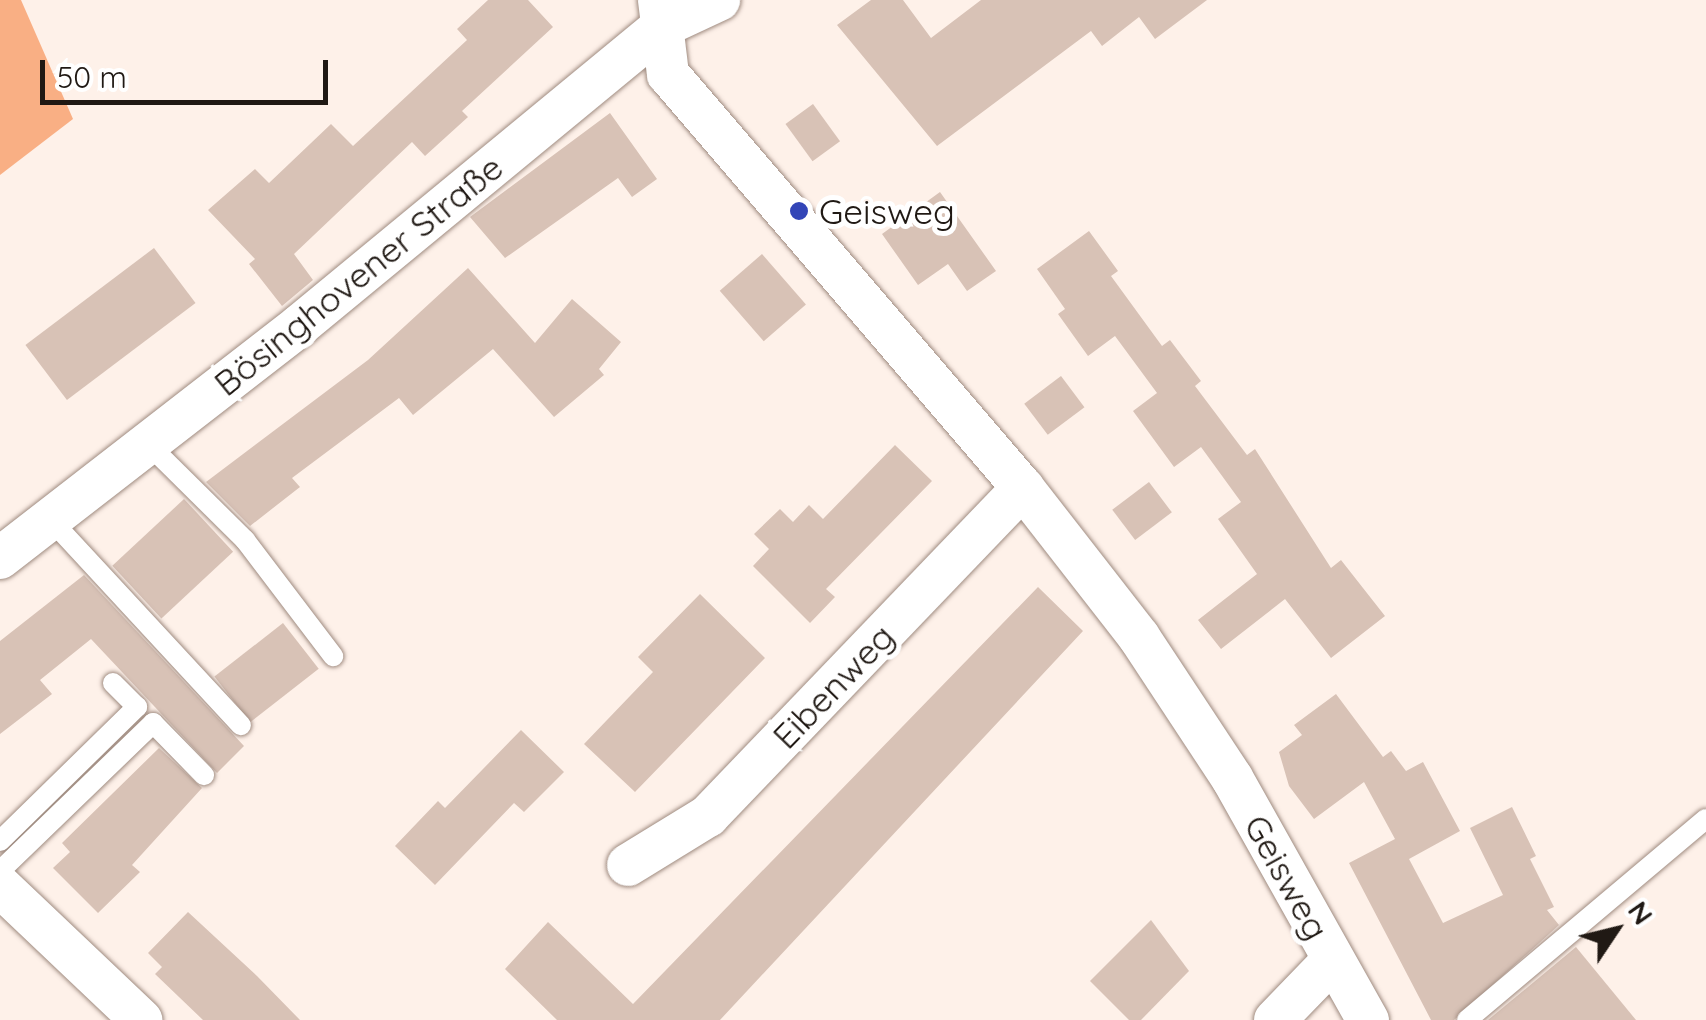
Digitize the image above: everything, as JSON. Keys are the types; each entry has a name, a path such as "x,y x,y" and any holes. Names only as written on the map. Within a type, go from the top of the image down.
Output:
{"street":[{"name":"Bösinghovener Straße","path":"0,558 148,443 662,13 720,0"},
{"name":"Geisweg","path":"662,13 668,74 1023,488 1139,638 1232,778 1368,1020"},
{"name":"Eibenweg","path":"628,865 708,816 1023,488"},
{"path":"0,886 141,1020"},
{"path":"1275,1020 1333,960"}],"lane":[{"path":"148,443 245,540 333,656"},
{"path":"50,519 90,570 241,725"},
{"path":"0,841 137,707 113,683"},
{"path":"0,871 153,722 204,776"},
{"path":"1467,1020 1706,819"}],"shaded area":[{"path":"0,0 21,0 73,119 0,175"}],"building":[{"path":"488,0 528,0 553,27 462,111 468,117 425,156 412,142 294,254 313,280 282,306 249,264 255,259 208,210 255,169 269,183 331,124 353,146 467,40 457,29"},
{"path":"871,0 903,0 931,38 981,0 1207,0 1155,39 1139,17 1102,46 1091,31 937,146 837,25"},
{"path":"813,104 840,141 813,161 785,124"},
{"path":"610,113 657,179 632,197 618,178 505,258 470,217"},
{"path":"940,192 996,271 967,291 948,264 918,285 882,234"},
{"path":"1089,231 1118,271 1111,276 1162,346 1170,340 1201,381 1195,386 1247,455 1255,449 1331,568 1341,560 1385,616 1331,658 1285,599 1221,649 1198,620 1257,574 1218,519 1241,502 1201,447 1174,467 1133,411 1157,393 1115,336 1088,356 1058,314 1065,309 1037,269"},
{"path":"154,248 196,303 67,400 25,345"},
{"path":"762,254 806,305 764,341 720,291"},
{"path":"468,268 535,343 572,299 621,342 599,369 604,375 554,417 493,349 413,415 399,398 292,478 300,487 250,526 206,482 368,360"},
{"path":"1061,376 1084,407 1048,435 1024,404"},
{"path":"895,445 932,481 826,589 835,597 810,623 753,566 769,549 754,534 780,509 793,522 809,505 823,519"},
{"path":"1149,482 1172,512 1135,540 1112,510"},
{"path":"184,499 233,552 161,618 112,566"},
{"path":"84,575 244,746 217,773 91,639 40,680 52,694 0,734 0,641"},
{"path":"1038,587 1083,631 720,1020 557,1020 505,969 548,922 633,1004"},
{"path":"700,594 765,658 635,792 584,744 653,672 638,657"},
{"path":"283,623 319,669 250,722 214,677"},
{"path":"1336,694 1383,757 1391,751 1406,771 1423,762 1460,831 1409,859 1443,923 1503,895 1470,828 1512,807 1536,856 1530,859 1554,907 1547,910 1559,925 1454,1020 1431,1020 1349,863 1395,839 1364,782 1314,819 1289,786 1279,752 1302,735 1294,725"},
{"path":"521,730 564,772 524,812 514,803 435,885 395,846 438,801 445,808"},
{"path":"159,748 202,788 132,865 140,872 98,913 53,868 70,852 62,843"},
{"path":"188,912 300,1020 203,1020 155,974 162,967 148,953"},
{"path":"1151,920 1189,971 1141,1020 1129,1020 1090,981"},
{"path":"1576,947 1636,1020 1488,1020"}],"place":[{"name":"Geisweg","path":"799,211"}]}
